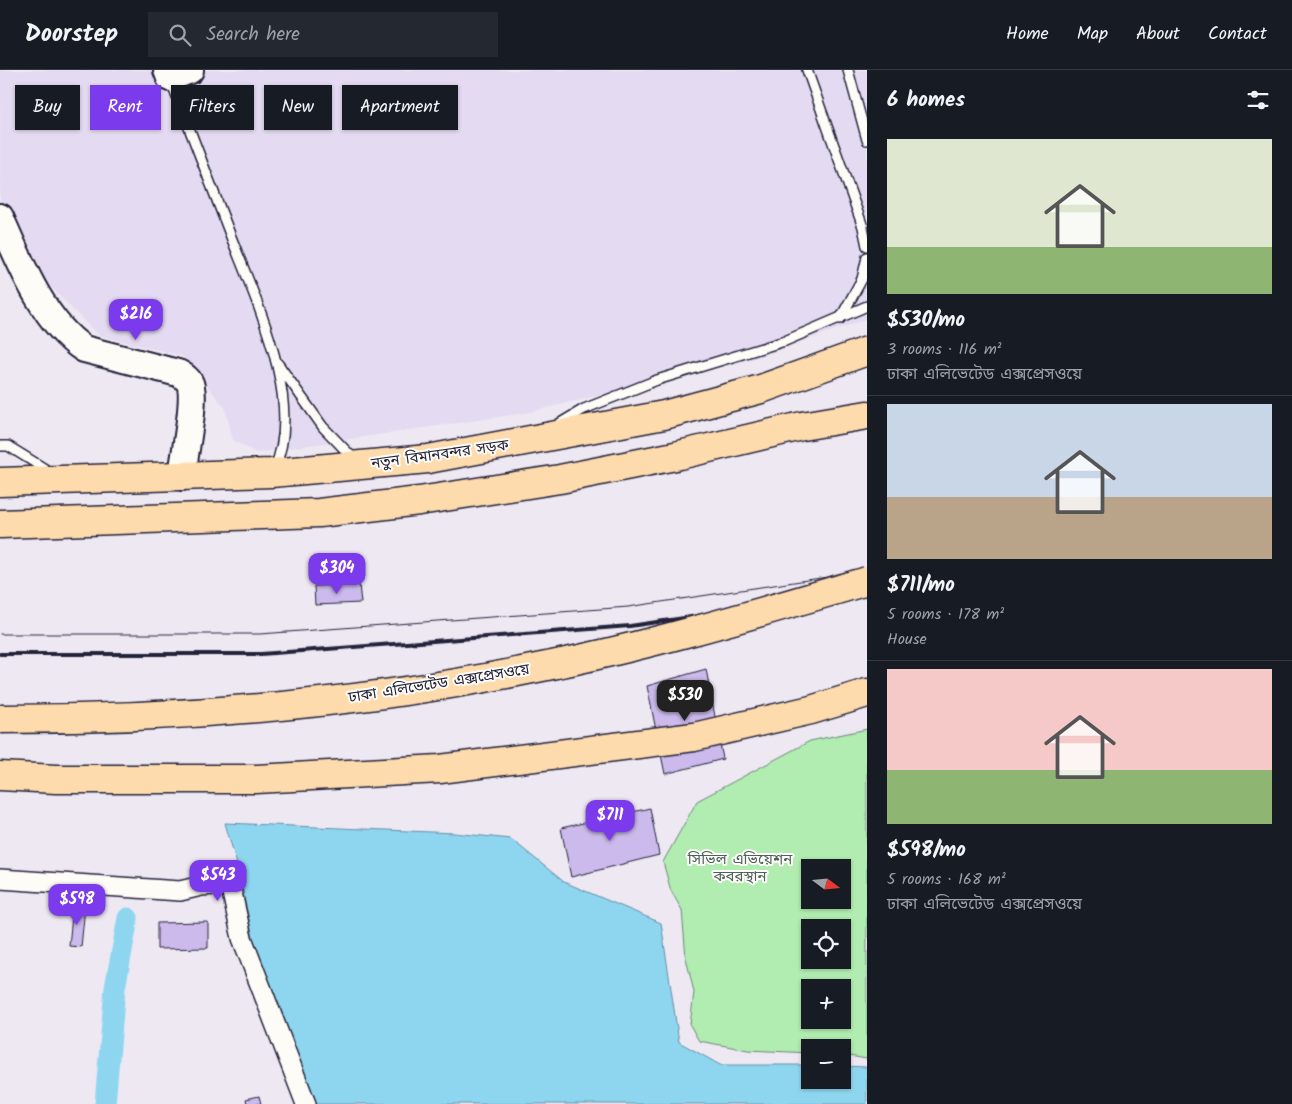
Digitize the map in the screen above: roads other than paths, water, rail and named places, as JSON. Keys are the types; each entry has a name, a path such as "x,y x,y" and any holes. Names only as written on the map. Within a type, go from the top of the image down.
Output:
{"highway":[{"name":"নতুন বিমানবন্দর সড়ক","path":"0,482 272,473 428,459 664,415 761,389 867,351"},
{"path":"0,524 319,513 419,501 569,477 675,456 802,426 867,415"},
{"name":"ঢাকা এলিভেটেড এক্সপ্রেসওয়ে","path":"0,719 181,713 335,702 537,668 682,634 867,581"},
{"path":"0,776 56,779 256,779 440,769 694,737 811,710 867,693"}],"main road":[{"path":"0,217 24,271 48,311 72,341 84,349 178,373 187,378 191,385 191,401 182,477"}],"street":[{"path":"0,879 180,891 230,884 242,938 306,1104"}],"lane":[{"path":"807,70 863,227 867,246"},
{"path":"848,70 867,140"},
{"path":"175,73 262,316 276,361 284,404 285,426 278,459 272,473"},
{"path":"840,319 862,279 867,257"},
{"path":"528,441 584,409 656,380 785,341 867,306"},
{"path":"276,361 323,427 361,466"},
{"path":"0,446 8,446 65,481"}],"water":[{"path":"225,823 454,833 511,839 564,882 661,923 679,1042 720,1065 801,1065 801,1089 851,1089 851,1066 867,1067 867,1104 316,1104 255,947 236,861"}],"waterway":[{"path":"105,1104 115,988 128,918"}],"tram line":[{"path":"0,634 260,634 628,607 867,571"}],"railway":[{"path":"0,654 261,654 630,626 867,591"}],"park label":[{"name":"সিভিল এভিয়েশন কবরস্থান","path":"740,868"}]}
